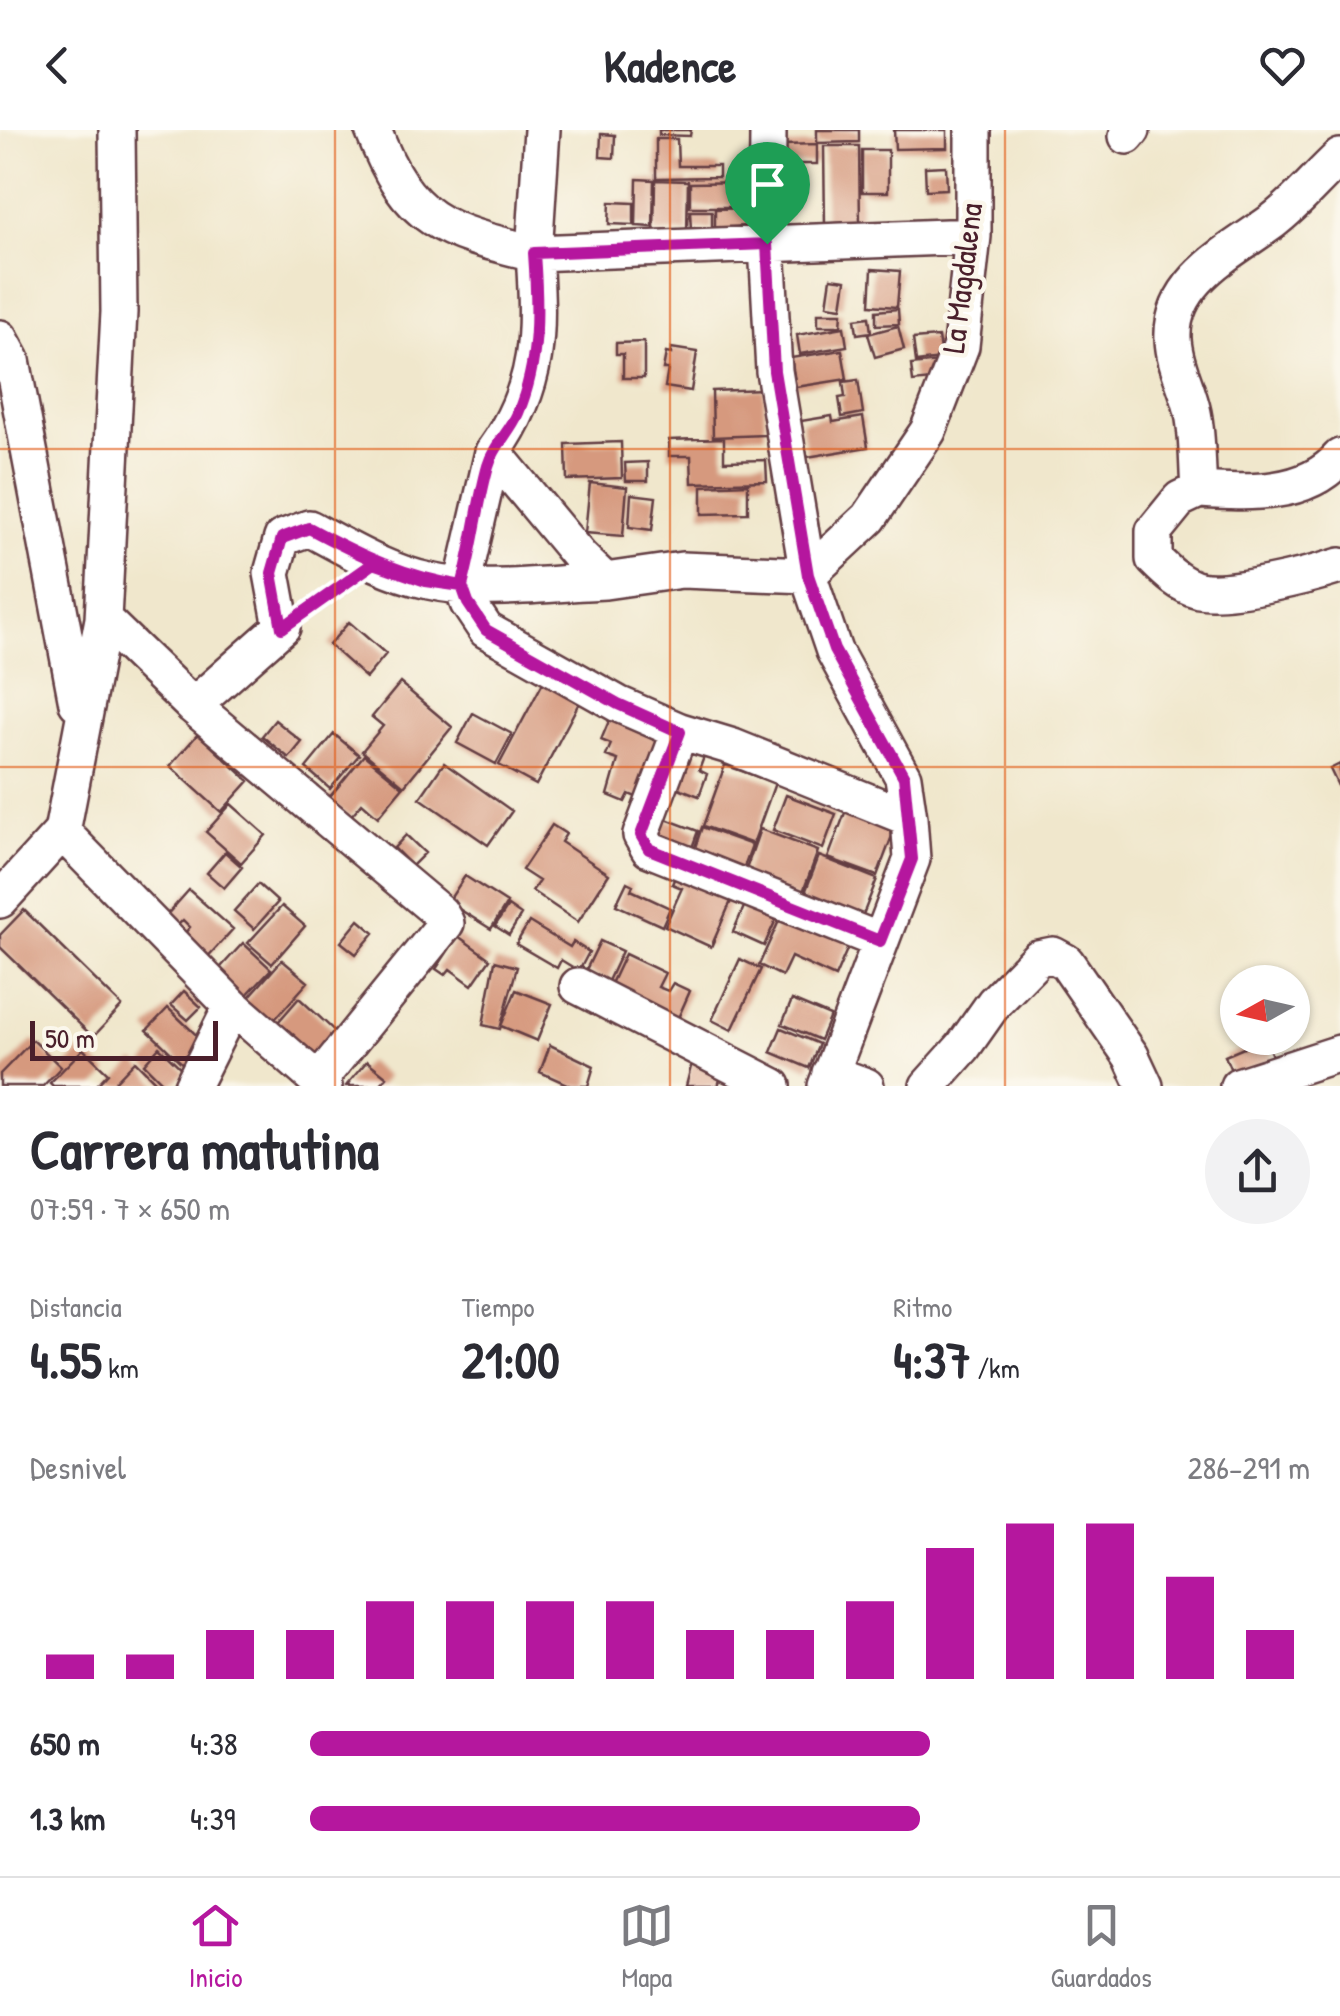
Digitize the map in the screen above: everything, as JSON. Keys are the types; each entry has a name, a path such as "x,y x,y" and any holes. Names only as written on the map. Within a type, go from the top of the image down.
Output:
{"street":[{"path":"0,900 62,832 102,619 119,312 116,130"},
{"path":"373,130 392,176 414,207 485,241 534,253 972,236"},
{"path":"542,130 534,253 538,309 531,374 514,422 492,452 462,586 468,603 486,630 618,704 680,732 733,747 910,832"},
{"path":"768,130 767,244 774,371 808,575 834,650 904,777 910,832 912,859 828,1080 866,1086"},
{"name":"La Magdalena","path":"808,575 868,518 928,431 960,346 972,236 974,130"},
{"path":"1199,490 1193,414 1172,336 1175,317 1203,272 1302,196 1340,157"},
{"path":"0,338 12,360 81,722"},
{"path":"492,452 580,557 606,582"},
{"path":"1340,457 1326,473 1295,486 1234,493 1199,490 1180,499 1154,531 1154,558 1170,576 1197,589 1223,591 1340,566"},
{"path":"192,706 282,628 272,573 282,538 309,528 374,563 426,581 462,586 606,582 682,570 808,575"},
{"path":"62,832 232,1006 321,1084 446,923 192,706 102,619"},
{"path":"680,732 641,835 643,844 880,941"},
{"path":"928,1086 963,1047 994,1003 1038,958 1053,955 1066,962 1130,1056 1145,1086"},
{"path":"578,986 773,1086"},
{"path":"192,1086 232,1006"},
{"path":"1238,1086 1327,1067"}],"path":[{"path":"282,628 374,563"}],"building":[{"path":"659,130 691,130 690,136 659,135"},
{"path":"817,130 859,130 859,142 817,143"},
{"path":"894,130 947,130 947,148 895,149"},
{"path":"601,134 615,135 614,158 600,157"},
{"path":"656,139 677,139 678,166 719,166 719,177 656,178"},
{"path":"817,144 817,164 783,164 783,145"},
{"path":"824,146 859,146 860,227 825,228"},
{"path":"862,150 888,150 888,192 862,192"},
{"path":"946,166 947,189 926,190 925,167"},
{"path":"637,179 654,180 653,227 636,226"},
{"path":"655,180 688,181 687,233 654,233"},
{"path":"752,182 753,207 690,207 690,183"},
{"path":"610,202 634,203 634,225 609,224"},
{"path":"753,208 753,234 715,234 715,209"},
{"path":"690,211 712,211 712,230 691,230"},
{"path":"872,269 900,271 897,307 870,305"},
{"path":"831,278 846,280 842,307 827,305"},
{"path":"898,309 899,324 876,325 876,311"},
{"path":"818,313 842,313 841,326 818,326"},
{"path":"869,317 871,332 857,334 855,319"},
{"path":"898,326 904,349 875,357 868,334"},
{"path":"844,327 847,346 800,354 797,335"},
{"path":"938,337 941,359 916,362 913,339"},
{"path":"644,342 644,378 623,378 623,354 616,354 616,343"},
{"path":"671,348 697,352 691,391 665,387 668,369 663,369"},
{"path":"842,350 847,379 796,387 791,358"},
{"path":"939,362 941,379 913,382 911,365"},
{"path":"858,380 863,413 842,417 839,398 845,397 843,382"},
{"path":"764,389 765,435 713,437 712,391"},
{"path":"832,416 833,422 863,417 868,447 807,457 801,421"},
{"path":"724,438 724,461 766,460 767,481 692,483 691,456 669,456 669,440"},
{"path":"621,442 622,478 567,480 566,444"},
{"path":"648,462 648,481 626,481 625,463"},
{"path":"590,483 627,487 623,536 585,533"},
{"path":"748,484 748,513 702,514 702,486"},
{"path":"631,494 656,497 652,530 629,527"},
{"path":"349,622 386,654 366,678 329,645"},
{"path":"546,677 582,697 536,785 499,765"},
{"path":"400,683 452,727 404,786 362,751 383,726 372,717"},
{"path":"473,713 512,734 496,764 457,743"},
{"path":"611,716 671,740 646,801 629,794 625,802 608,795 618,760 606,756 611,744 601,740"},
{"path":"275,720 302,742 289,758 262,736"},
{"path":"198,734 249,781 221,812 170,766"},
{"path":"334,734 359,755 330,789 306,768"},
{"path":"680,747 704,757 699,770 707,774 699,796 666,783"},
{"path":"364,755 403,787 378,817 362,803 350,817 328,799"},
{"path":"444,763 512,811 488,845 420,798"},
{"path":"1340,764 1340,790 1330,769"},
{"path":"725,765 775,783 753,844 703,826"},
{"path":"786,795 836,814 823,849 773,830"},
{"path":"231,804 266,835 241,863 206,832"},
{"path":"846,810 895,828 877,876 828,858"},
{"path":"655,815 698,831 689,856 646,839"},
{"path":"552,825 566,834 561,842 609,874 578,922 532,891 539,881 522,870"},
{"path":"702,827 752,845 741,875 692,856"},
{"path":"760,829 818,851 800,900 743,878"},
{"path":"406,835 425,853 412,866 394,848"},
{"path":"225,852 242,867 224,888 207,873"},
{"path":"819,856 877,879 859,925 801,903"},
{"path":"679,868 735,892 711,947 665,926 682,888 672,884"},
{"path":"465,876 507,903 491,929 448,902"},
{"path":"627,882 633,885 631,890 670,908 662,926 616,905"},
{"path":"258,884 278,902 254,929 234,911"},
{"path":"189,890 233,929 203,962 179,940 190,927 183,920 176,927 165,917"},
{"path":"747,900 778,915 764,946 733,932"},
{"path":"282,906 305,926 272,964 248,943"},
{"path":"508,906 521,915 509,935 495,926"},
{"path":"24,910 122,1006 93,1037 0,947 0,935"},
{"path":"783,912 852,938 835,977 791,957 782,976 759,965"},
{"path":"359,920 374,933 356,954 341,942"},
{"path":"529,922 570,947 573,942 589,952 579,971 561,960 557,968 516,944"},
{"path":"458,936 490,959 472,985 450,969 445,975 436,969"},
{"path":"600,941 622,951 608,981 586,970"},
{"path":"243,943 271,969 239,1003 211,978"},
{"path":"625,954 665,973 658,987 668,991 673,983 690,991 678,1018 610,986"},
{"path":"740,959 761,969 732,1030 712,1020"},
{"path":"282,960 308,982 267,1028 242,1005"},
{"path":"495,961 517,967 500,1029 483,1025"},
{"path":"516,990 552,1004 537,1041 501,1026"},
{"path":"184,991 201,1007 188,1020 171,1005"},
{"path":"299,998 339,1035 312,1066 272,1029"},
{"path":"792,1000 830,1016 820,1040 782,1024"},
{"path":"168,1008 210,1048 189,1070 147,1030"},
{"path":"781,1028 819,1044 809,1068 771,1052"},
{"path":"33,1040 61,1067 43,1086 0,1086 0,1074"},
{"path":"550,1045 594,1066 588,1086 571,1086 540,1072"},
{"path":"159,1047 185,1072 171,1086 166,1086 144,1064"},
{"path":"83,1049 108,1073 96,1086 53,1086 50,1083"},
{"path":"1272,1055 1273,1058 1233,1075 1225,1056"},
{"path":"693,1059 724,1067 718,1086 686,1086"},
{"path":"135,1061 160,1086 111,1086"},
{"path":"367,1061 387,1077 379,1086 346,1086"}],"route":[{"path":"767,244 534,253 538,309 534,358 514,422 492,452 462,586 426,581 374,563 282,628 272,573 282,538 309,528 374,563 426,581 462,586 486,630 618,704 680,732 641,835 643,844 880,941 912,859 904,777 834,650 808,575 774,371 767,244"}]}
